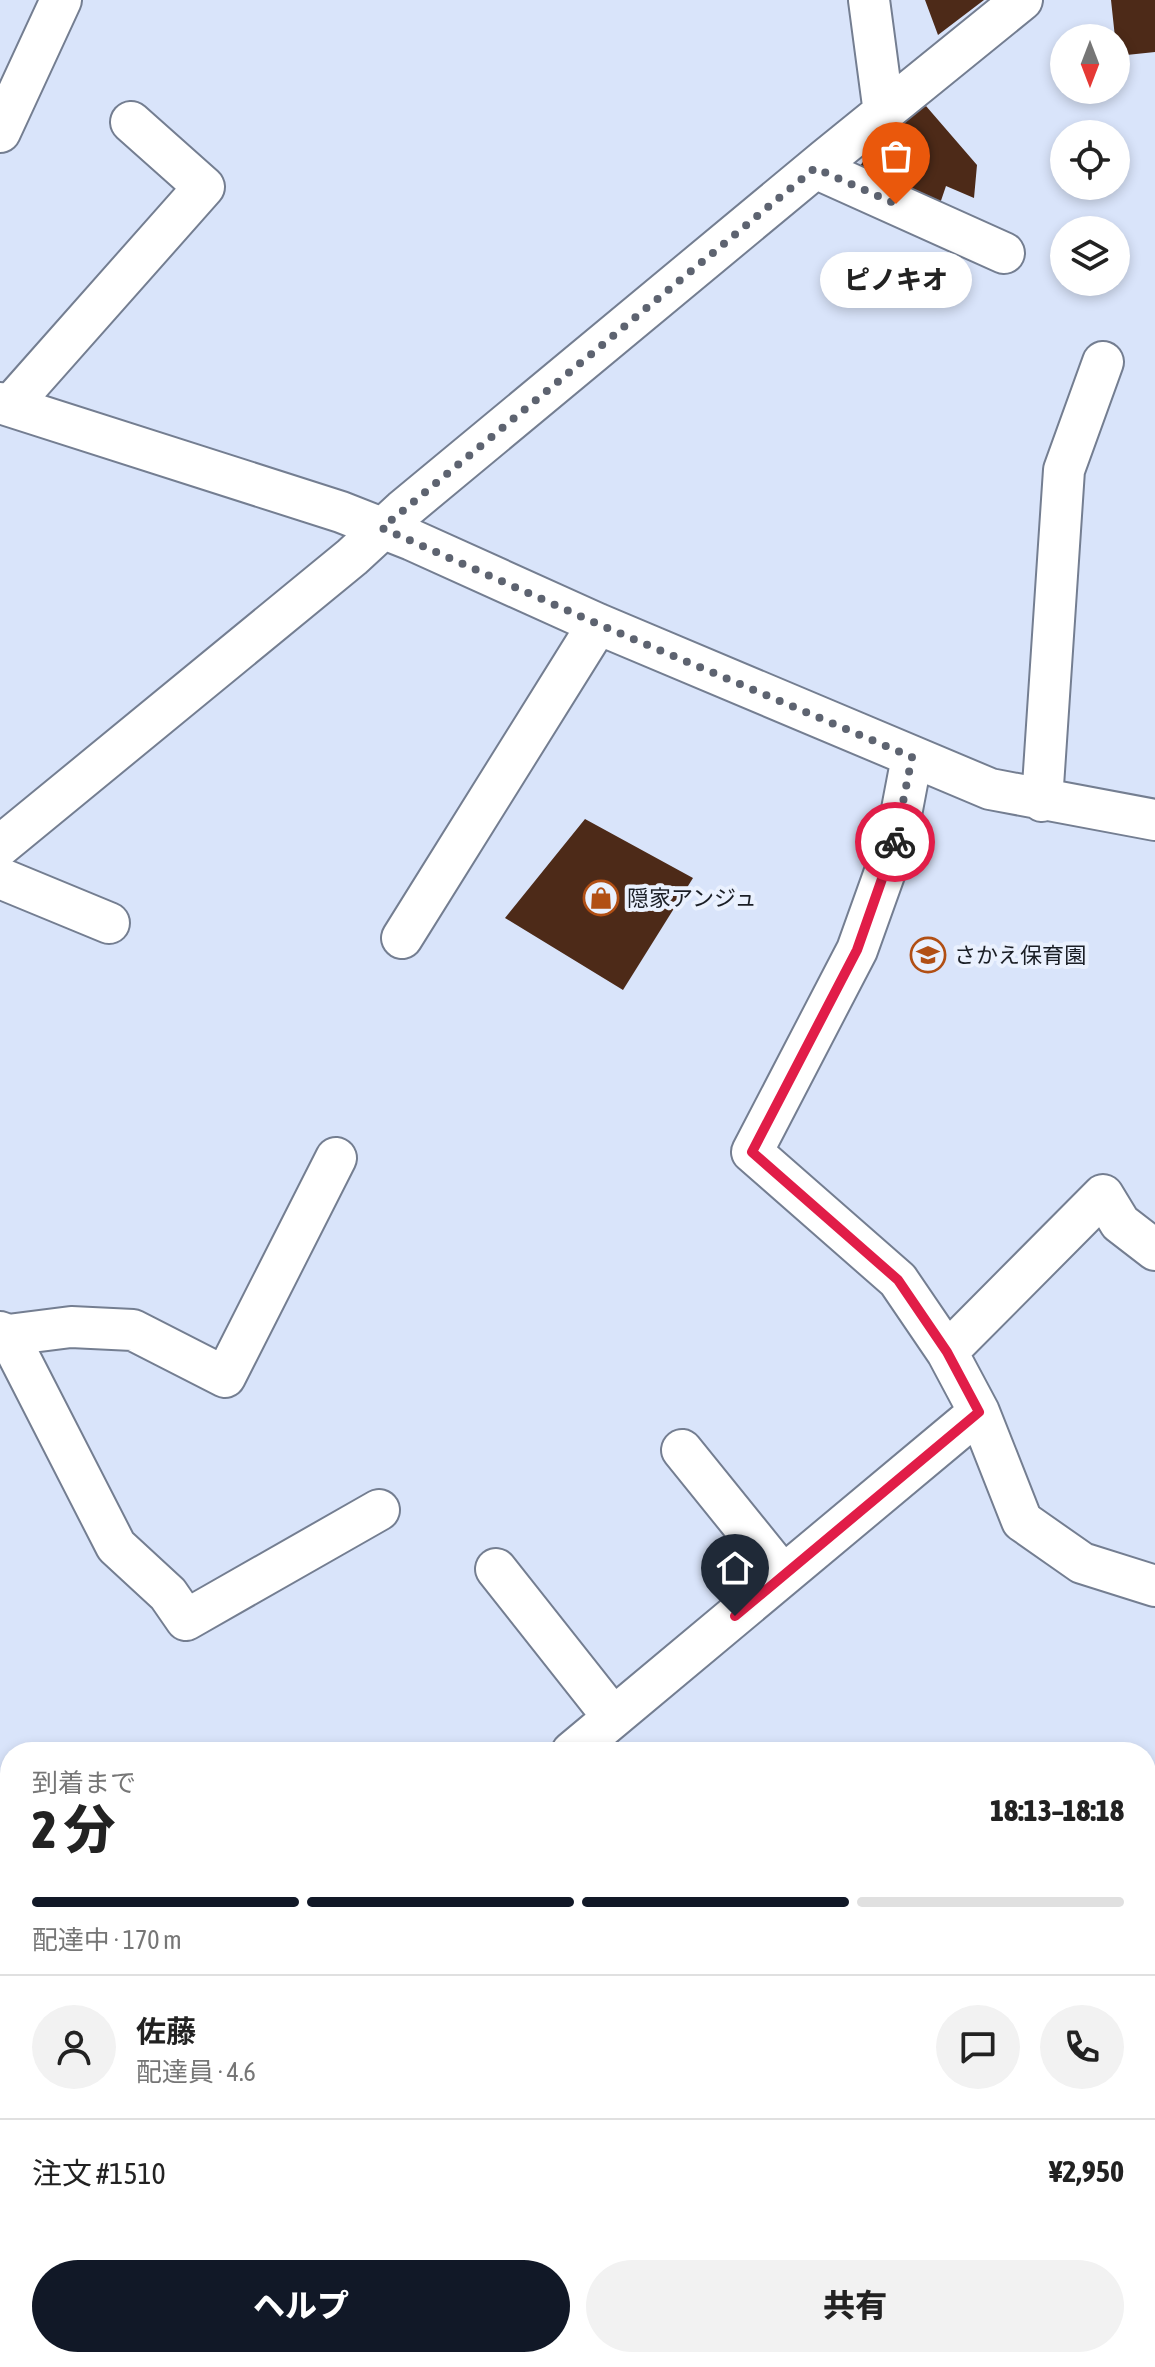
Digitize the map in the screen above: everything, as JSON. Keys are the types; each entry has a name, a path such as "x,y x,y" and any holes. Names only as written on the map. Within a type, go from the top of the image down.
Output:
{"street":[{"path":"0,132 61,0"},
{"path":"869,0 884,113"},
{"path":"0,846 352,557 382,528 815,168 1022,0"},
{"path":"131,122 204,187 5,405 341,512 990,789 1155,820"},
{"path":"815,168 1004,253"},
{"path":"1042,801 1064,470 1103,362"},
{"path":"402,938 598,624"},
{"path":"912,757 896,841 857,950 752,1152 898,1280 947,1352 979,1412 1022,1521 1082,1563 1155,1586"},
{"path":"0,878 109,923"},
{"path":"336,1158 225,1377 133,1330 71,1327 4,1333 116,1546 168,1594 186,1620 379,1510"},
{"path":"947,1352 1103,1195 1120,1223 1155,1250"},
{"path":"584,1742 979,1412"},
{"path":"682,1450 783,1575"},
{"path":"496,1569 613,1717"}],"building":[{"path":"925,0 984,0 938,35"},
{"path":"1111,0 1155,0 1155,52 1130,55 1130,24 1114,24"},
{"path":"926,106 977,165 974,198 946,186 930,233 845,189 868,154 845,144"},
{"name":"隠家アンジュ","path":"585,819 693,878 623,990 505,918"}],"way so far":[{"path":"895,842 912,757 598,624 382,528 815,168 896,204"}],"place":[{"name":"ピノキオ","path":"896,204"},
{"name":"隠家アンジュ","path":"601,898"},
{"name":"さかえ保育園","path":"928,955"}],"route":[{"path":"735,1616 979,1412 947,1352 898,1280 752,1152 857,950 895,842"}]}
